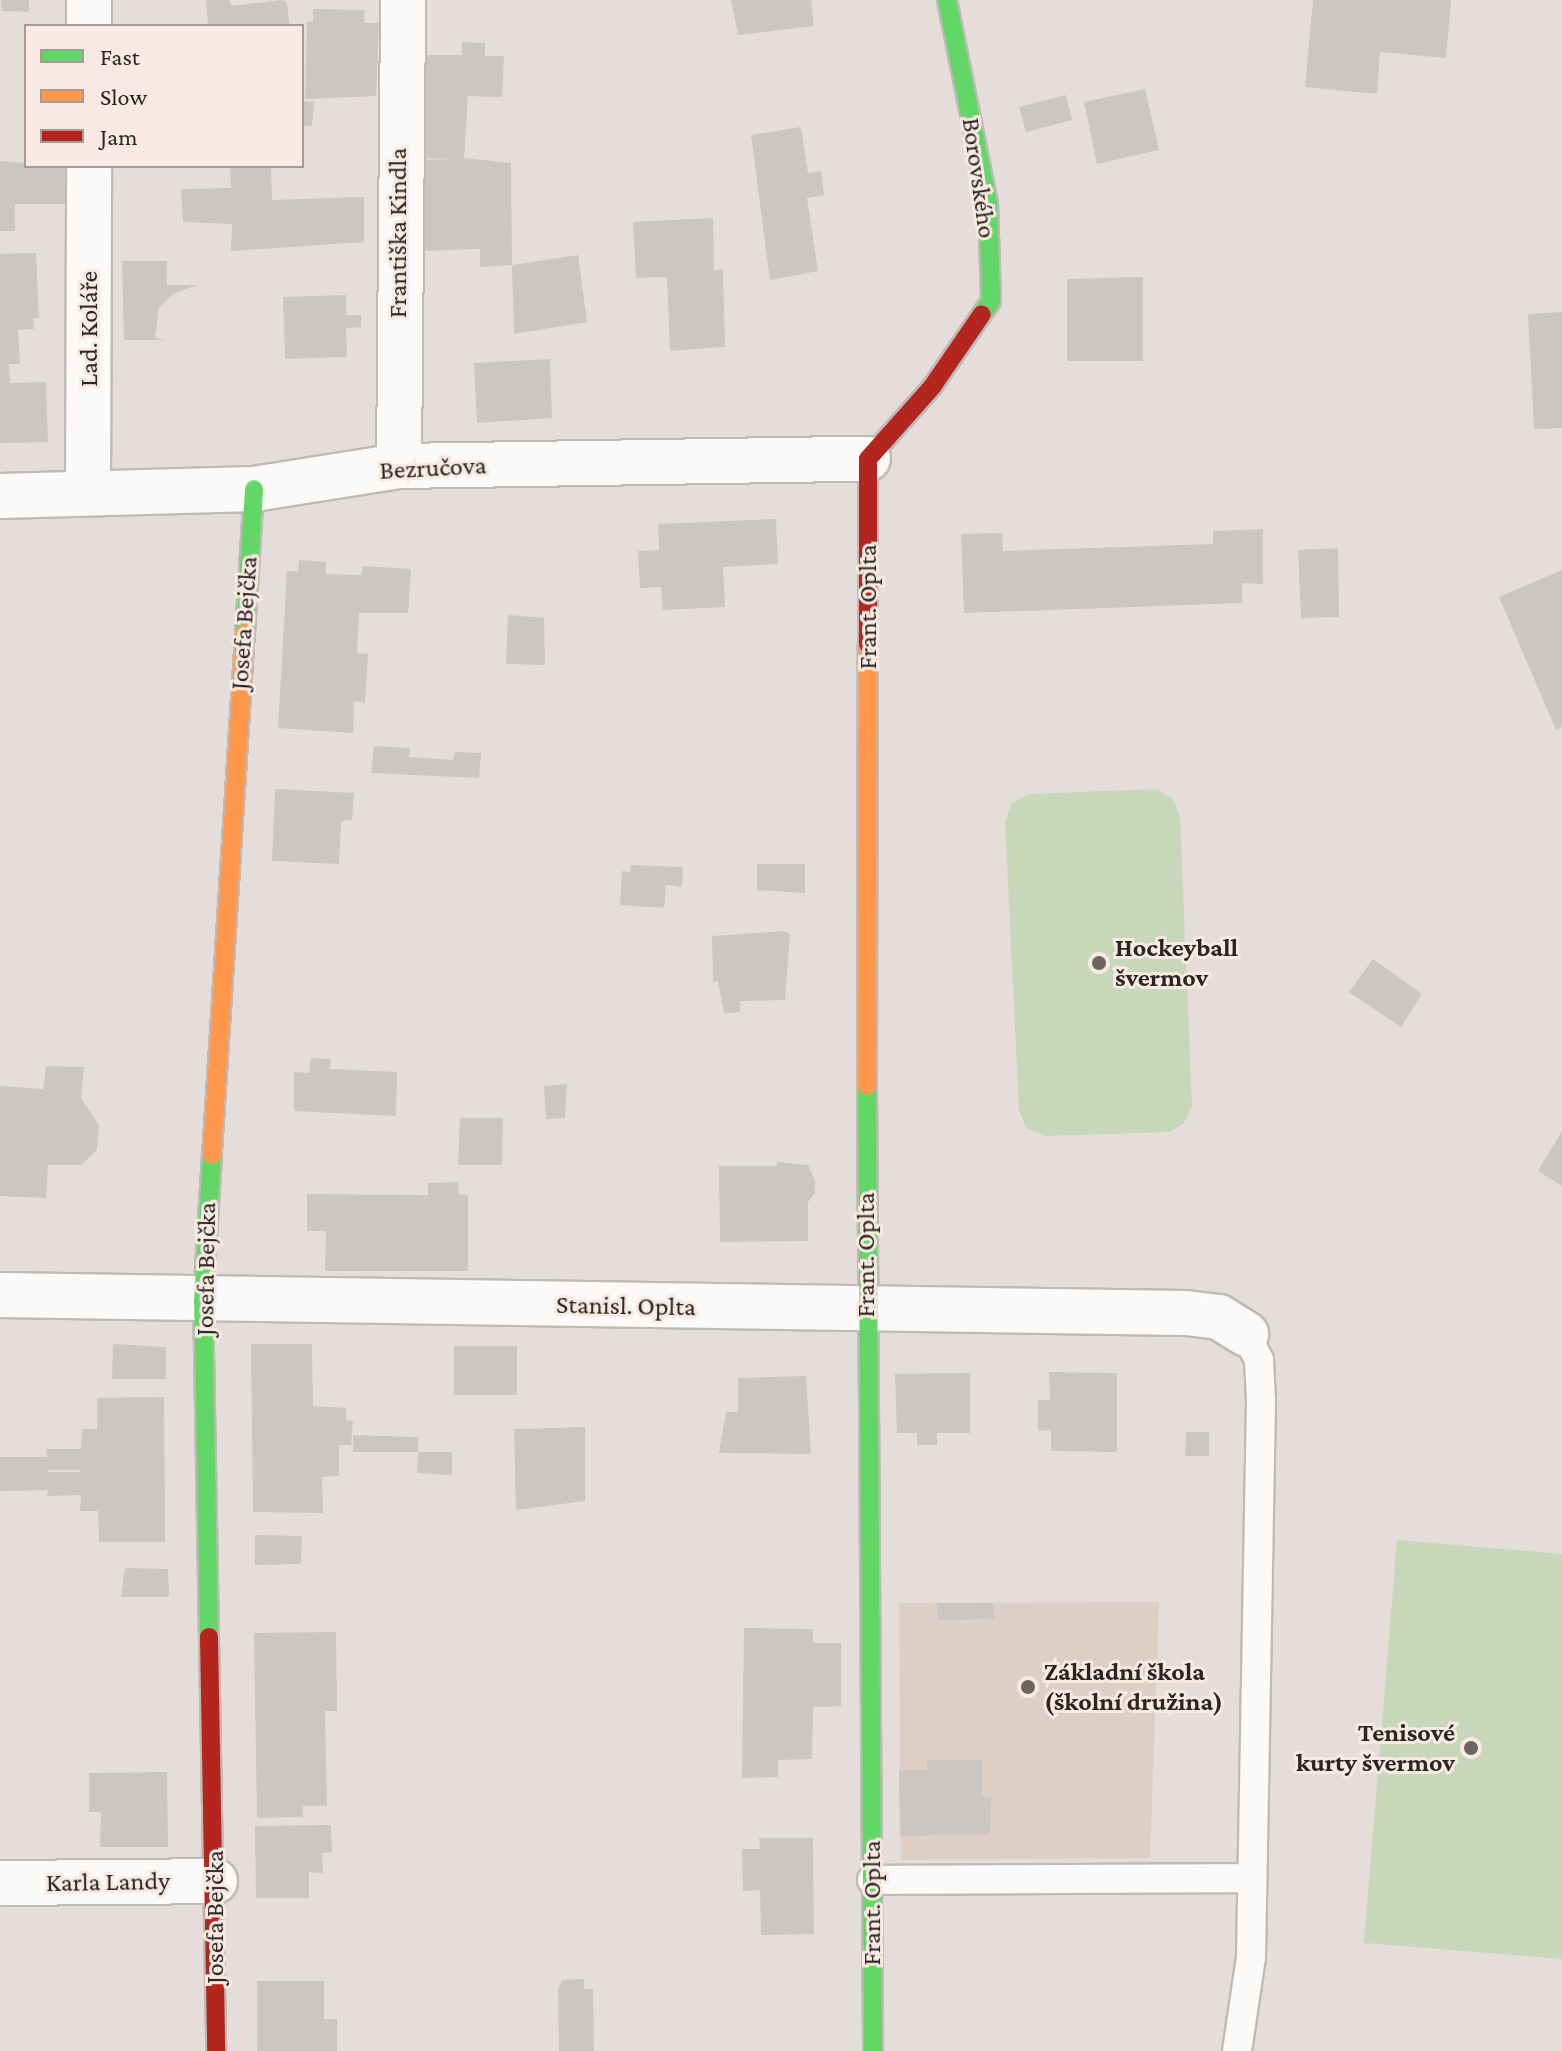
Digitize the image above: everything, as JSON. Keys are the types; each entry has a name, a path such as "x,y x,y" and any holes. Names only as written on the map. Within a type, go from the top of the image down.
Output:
{"street":[{"path":"89,0 89,24"},
{"name":"Františka Kindla","path":"399,466 403,0"},
{"name":"Borovského","path":"868,459 932,387 991,301 988,203 947,0"},
{"name":"Lad. Koláře","path":"88,492 89,168"},
{"name":"Bezručova","path":"0,496 254,489 399,466 868,459"},
{"name":"Frant. Oplta","path":"868,459 866,1309 873,2051"},
{"name":"Josefa Bejčka","path":"216,2051 203,1302 254,489"},
{"name":"Stanisl. Oplta","path":"0,1295 203,1302 1186,1313 1219,1317 1246,1334"},
{"name":"Karla Landy","path":"0,1883 215,1881"}],"lane":[{"path":"1237,2051 1251,1957 1250,1878 1261,1401 1259,1360 1246,1334"},
{"path":"872,1880 1250,1878"}],"shaded area":[{"name":"Základní škola (školní družina)","path":"1159,1602 1150,1858 901,1860 899,1603"}],"green space":[{"name":"Hockeyball švermov","path":"1157,789 1173,799 1180,816 1192,1106 1184,1123 1170,1132 1045,1136 1026,1128 1019,1110 1005,821 1012,803 1029,794"},
{"name":"Tenisové kurty švermov","path":"1397,1540 1562,1554 1562,1959 1364,1943"}],"building":[{"path":"1,0 29,0 29,12 2,11"},
{"path":"206,0 229,0 232,6 282,0 287,3 289,24 208,24"},
{"path":"731,0 811,0 814,26 738,35"},
{"path":"1313,0 1451,0 1446,58 1380,52 1377,94 1305,87"},
{"path":"313,9 365,10 364,23 379,23 376,96 305,99 307,22 313,22"},
{"path":"462,42 485,43 485,56 504,56 502,97 468,96 464,158 511,163 512,265 480,267 480,249 419,251 417,160 452,159 417,158 420,55 462,55"},
{"path":"1145,89 1159,150 1097,164 1084,102"},
{"path":"1066,95 1072,120 1026,132 1019,107"},
{"path":"314,101 312,126 304,126 304,102"},
{"path":"801,127 808,173 821,171 824,195 807,198 818,271 770,280 751,135"},
{"path":"0,161 24,163 24,168 69,168 69,204 15,204 15,231 0,231"},
{"path":"230,168 271,168 272,200 364,197 364,242 231,251 232,224 183,222 181,189 231,188"},
{"path":"713,218 714,270 723,270 725,347 670,351 667,277 636,278 633,222"},
{"path":"36,253 39,318 33,318 34,329 18,330 20,364 9,364 10,383 46,382 48,442 0,443 0,254"},
{"path":"578,255 587,322 514,334 512,265"},
{"path":"122,261 167,261 167,285 197,285 173,294 159,308 155,337 164,340 124,340"},
{"path":"1143,277 1143,361 1067,361 1067,279"},
{"path":"346,295 346,315 361,315 361,327 346,328 347,357 285,359 283,297"},
{"path":"1562,312 1562,428 1534,429 1528,314"},
{"path":"550,359 552,418 477,423 474,363"},
{"path":"776,519 778,564 723,567 725,607 663,610 661,587 640,588 638,551 659,550 658,524"},
{"path":"1263,529 1263,584 1242,583 1242,603 964,613 961,534 1002,533 1003,551 1213,544 1213,531"},
{"path":"1338,548 1339,617 1301,618 1298,550"},
{"path":"299,560 326,562 326,574 361,575 363,566 411,569 408,613 359,613 357,653 368,654 365,703 354,701 353,733 278,728 287,571 298,572"},
{"path":"1562,570 1562,727 1556,730 1499,597"},
{"path":"508,615 544,618 545,665 506,664"},
{"path":"374,746 410,748 409,757 453,760 455,752 481,753 479,778 371,773"},
{"path":"275,789 354,793 352,820 341,821 339,864 272,861"},
{"path":"757,864 805,864 805,893 757,890"},
{"path":"631,865 683,867 682,887 666,885 664,908 620,905 622,871 630,872"},
{"path":"784,931 790,934 785,1000 740,1001 740,1012 724,1013 718,981 713,982 712,936"},
{"path":"1373,959 1422,994 1401,1027 1349,992"},
{"path":"311,1058 331,1059 330,1069 397,1072 396,1116 294,1111 294,1072 309,1073"},
{"path":"46,1066 84,1067 81,1098 99,1125 97,1150 81,1165 48,1165 46,1198 0,1196 0,1086 43,1089"},
{"path":"567,1084 565,1118 546,1119 544,1086"},
{"path":"460,1118 503,1118 502,1165 458,1165"},
{"path":"1562,1131 1562,1186 1538,1171"},
{"path":"777,1162 808,1165 815,1180 815,1193 808,1202 808,1241 720,1242 719,1166 777,1166"},
{"path":"458,1182 459,1194 468,1195 468,1271 325,1271 326,1231 307,1231 307,1194 428,1195 428,1183"},
{"path":"113,1344 166,1347 166,1379 112,1379"},
{"path":"251,1344 312,1344 313,1406 346,1408 346,1420 353,1421 351,1445 339,1445 339,1476 322,1477 323,1513 253,1512"},
{"path":"454,1346 517,1346 517,1395 454,1395"},
{"path":"1049,1372 1117,1373 1117,1452 1051,1451 1051,1430 1038,1431 1038,1400 1050,1400"},
{"path":"970,1373 970,1433 937,1433 937,1445 917,1445 917,1433 897,1433 895,1374"},
{"path":"806,1376 811,1454 719,1453 726,1412 738,1412 738,1378"},
{"path":"164,1397 165,1542 99,1542 98,1511 80,1511 81,1495 47,1496 48,1490 0,1491 0,1457 47,1457 46,1449 81,1449 82,1429 97,1429 97,1398","holes":["48,1470 80,1472 48,1472"]},
{"path":"585,1427 585,1501 516,1510 514,1429"},
{"path":"1186,1432 1209,1432 1209,1456 1185,1456"},
{"path":"353,1435 418,1437 418,1452 353,1452"},
{"path":"418,1452 452,1452 452,1475 417,1473"},
{"path":"255,1535 302,1536 301,1564 255,1565"},
{"path":"125,1568 168,1569 169,1597 121,1597"},
{"path":"937,1603 993,1603 994,1619 938,1620"},
{"path":"744,1628 813,1629 813,1643 841,1643 841,1706 813,1707 812,1759 778,1760 778,1777 742,1778"},
{"path":"336,1632 337,1711 325,1711 327,1806 303,1806 303,1817 257,1818 254,1633"},
{"path":"927,1760 982,1760 982,1797 991,1797 990,1834 900,1836 899,1770 927,1770"},
{"path":"167,1772 168,1847 100,1847 101,1812 89,1812 89,1773"},
{"path":"331,1825 332,1852 322,1853 323,1873 309,1872 309,1898 256,1898 255,1826"},
{"path":"759,1838 813,1838 814,1934 761,1935 760,1890 743,1891 742,1849 760,1849"},
{"path":"584,1979 584,1989 593,1989 594,2051 559,2051 558,1989 562,1980"},
{"path":"257,1981 324,1981 324,2019 337,2019 337,2051 257,2051"}],"traffic: fast":[{"path":"947,0 988,203 991,301 982,314"},
{"path":"245,633 254,489"},
{"path":"867,1086 873,2051"},
{"path":"209,1637 203,1302 212,1155"}],"traffic: slow":[{"path":"212,1155 245,633"},
{"path":"867,1086 868,644"}],"traffic: jam":[{"path":"868,644 868,459 932,387 982,314"},
{"path":"209,1637 216,2051"}],"place":[{"name":"Hockeyball švermov","path":"1099,963"},
{"name":"Základní škola (školní družina)","path":"1028,1687"},
{"name":"Tenisové kurty švermov","path":"1471,1748"}]}
